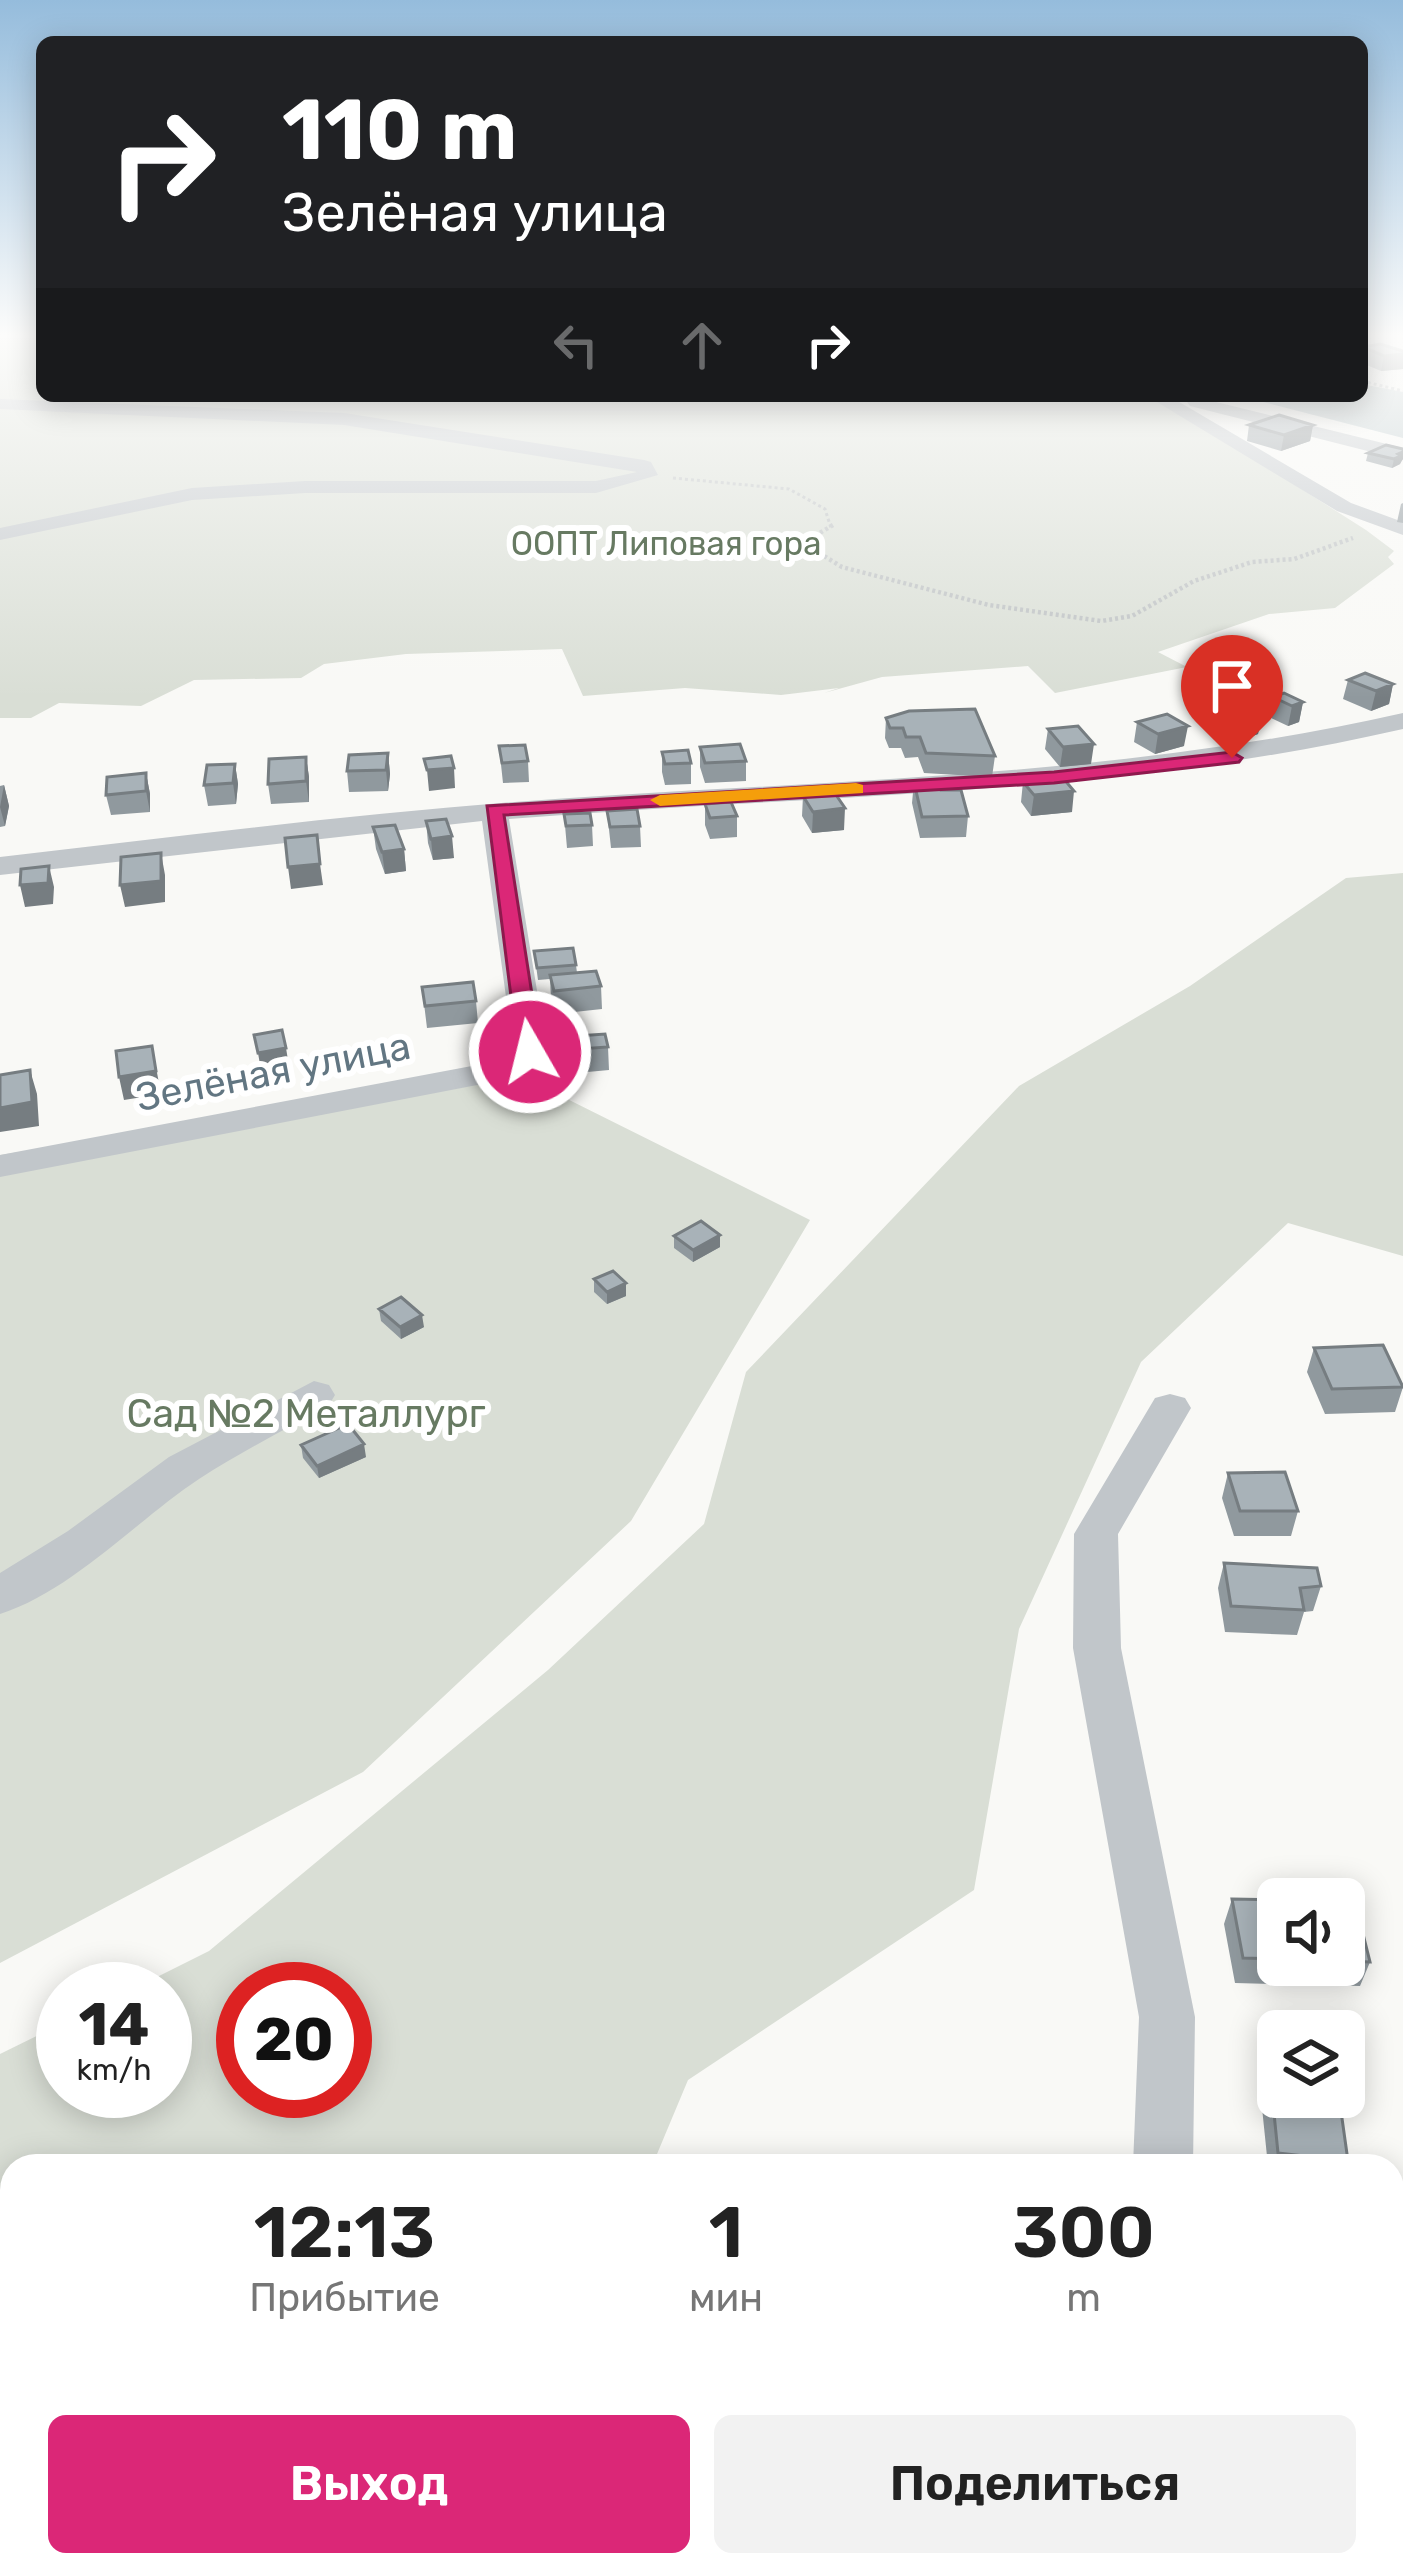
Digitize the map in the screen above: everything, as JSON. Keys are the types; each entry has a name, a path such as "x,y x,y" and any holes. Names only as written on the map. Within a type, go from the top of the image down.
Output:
{"street":[{"path":"0,534 192,494 304,487 596,487 648,475 644,466 602,457"},
{"path":"1260,457 1344,507 1397,527"},
{"path":"0,866 494,810 1188,766 1322,742 1403,721"},
{"name":"Зелёная улица","path":"0,1166 503,1070 530,1052 494,810"},
{"path":"0,1596 84,1543 184,1468 314,1395"},
{"path":"1163,2154 1167,2017 1096,1648 1096,1534 1170,1408"}],"path":[{"path":"648,475 799,490 824,503 834,526 803,543 842,568 989,605 1084,620 1132,616 1194,581 1252,562 1294,559 1397,527"}],"green space":[{"name":"ООПТ Липовая гора","path":"0,457 1251,457 1394,551 1388,557 1394,564 1335,608 1269,614 1158,652 1187,667 1055,693 1028,666 882,677 824,693 839,688 781,695 685,688 583,696 562,649 406,654 324,664 301,678 194,680 141,706 59,703 31,718 0,718"},
{"path":"1403,873 1403,1256 1288,1223 1141,1362 1019,1629 974,1890 688,2080 657,2154 0,2154 0,2054 36,2036 36,2118 192,2118 192,1962 187,1962 209,1951 548,1670 704,1524 746,1372 1019,1086 1190,986 1346,878"},
{"name":"Сад №2 Металлург","path":"517,1074 810,1220 631,1521 363,1772 0,1963 0,1155"}],"building":[{"path":"1365,673 1393,684 1376,691 1348,680"},
{"path":"1284,693 1303,702 1292,706 1273,697"},
{"path":"1243,705 1262,714 1243,721 1224,712"},
{"path":"975,709 995,756 926,753 920,737 906,737 903,728 890,728 886,718 909,711"},
{"path":"1167,714 1188,726 1158,734 1137,722"},
{"path":"1078,726 1094,744 1063,747 1048,729"},
{"path":"740,744 746,761 705,763 700,747"},
{"path":"525,745 528,761 502,763 499,746"},
{"path":"688,750 691,763 665,764 662,752"},
{"path":"388,753 386,770 347,771 349,755"},
{"path":"451,756 454,768 427,770 424,759"},
{"path":"306,757 306,781 268,784 269,759"},
{"path":"235,764 233,783 204,785 207,765"},
{"path":"146,773 146,791 106,795 107,777"},
{"path":"1063,778 1074,791 1034,795 1023,782"},
{"path":"914,782 939,782 941,790 961,790 968,816 922,817"},
{"path":"834,792 845,808 813,812 803,796"},
{"path":"731,802 737,816 710,818 705,804"},
{"path":"637,809 640,826 610,827 607,811"},
{"path":"590,813 592,825 566,826 564,814"},
{"path":"446,819 452,836 431,839 426,821"},
{"path":"395,825 404,849 382,852 373,827"},
{"path":"317,835 320,864 288,867 285,838"},
{"path":"161,853 161,881 120,885 121,857"},
{"path":"49,866 48,883 20,885 21,869"},
{"path":"573,948 576,965 537,968 534,951"},
{"path":"596,971 601,986 554,991 550,975"},
{"path":"473,982 476,1001 425,1006 422,987"},
{"path":"282,1030 286,1048 258,1053 254,1035"},
{"path":"605,1034 608,1047 565,1050 563,1037"},
{"path":"152,1046 156,1071 119,1077 116,1051"},
{"path":"30,1070 32,1102 0,1108 0,1075"},
{"path":"701,1221 720,1235 693,1250 674,1236"},
{"path":"613,1271 626,1283 607,1292 594,1279"},
{"path":"401,1297 422,1315 400,1327 379,1309"},
{"path":"1383,1345 1403,1387 1332,1389 1314,1348"},
{"path":"348,1424 364,1444 317,1466 301,1445"},
{"path":"1285,1472 1298,1511 1240,1511 1228,1473"},
{"path":"1224,1563 1317,1568 1321,1586 1300,1588 1304,1610 1231,1606"},
{"path":"1232,1899 1257,1900 1257,1958 1243,1958"},
{"path":"1274,2118 1342,2118 1347,2154 1278,2153"}],"slow traffic":[{"path":"660,800 856,789"}],"route":[{"path":"530,1052 494,810 1054,777 1232,758"}]}
